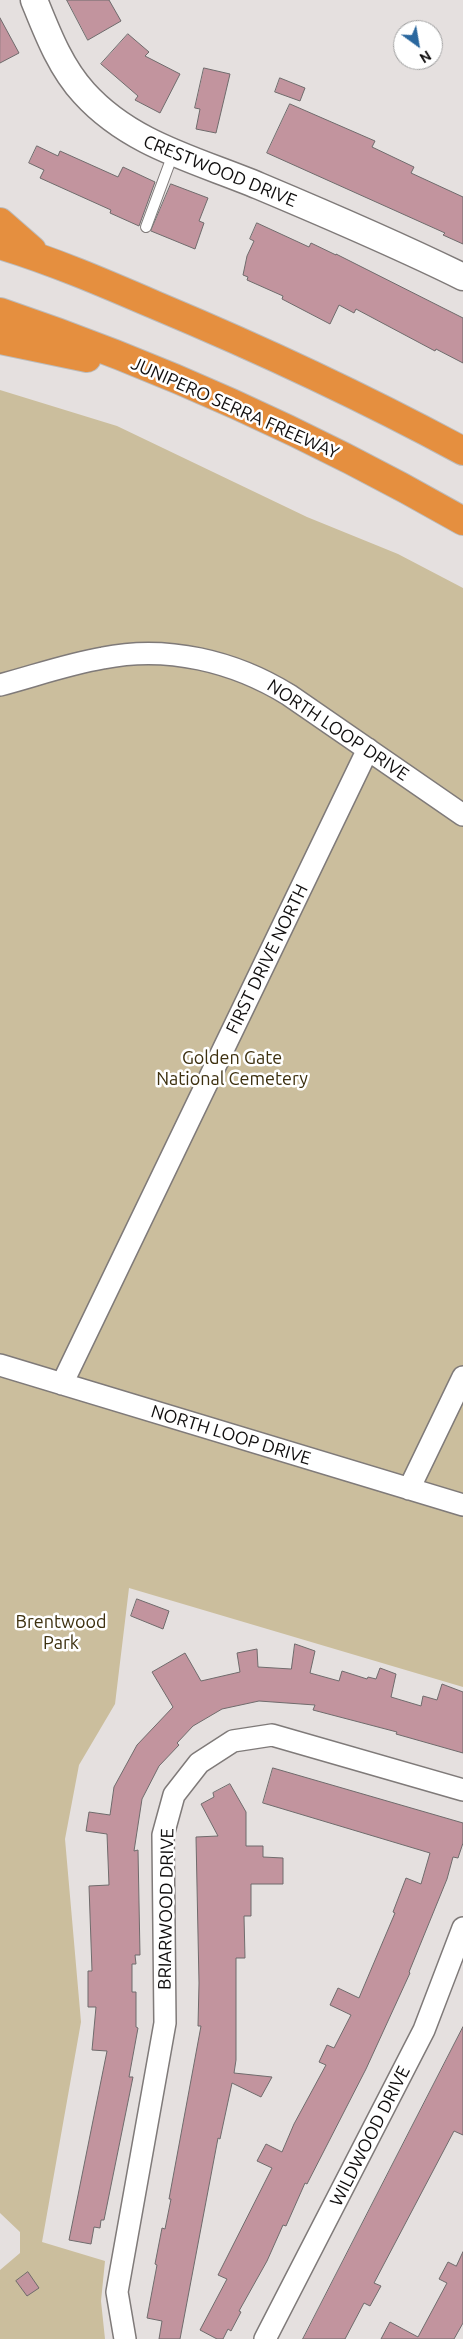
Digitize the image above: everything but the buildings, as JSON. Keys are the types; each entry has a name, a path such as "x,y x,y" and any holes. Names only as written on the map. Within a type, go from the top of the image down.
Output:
{"highway":[{"path":"0,222 39,256"},
{"path":"0,245 39,256 281,359 463,451"},
{"name":"JUNIPERO SERRA FREEWAY","path":"0,312 167,376 318,444 463,521"},
{"path":"0,340 167,376"}],"street":[{"name":"CRESTWOOD DRIVE","path":"34,0 63,64 83,92 108,116 136,136 173,154 348,224 463,277"},
{"name":"NORTH LOOP DRIVE","path":"0,686 112,656 157,654 194,658 244,671 274,686 463,815"},
{"name":"FIRST DRIVE NORTH","path":"62,1384 368,750"},
{"name":"NORTH LOOP DRIVE","path":"0,1365 463,1505"},
{"path":"409,1489 463,1377"},
{"name":"BRIARWOOD DRIVE","path":"125,2339 117,2292 165,2023 163,1835 174,1795 199,1763 226,1746 233,1742 272,1735 463,1790"},
{"name":"WILDWOOD DRIVE","path":"265,2339 424,2030 463,1928"}],"lane":[{"path":"146,227 173,154"}],"green space":[{"name":"Golden Gate National Cemetery","path":"0,390 117,426 307,517 398,554 463,588 463,1687 129,1588 115,1704 79,1765 65,1839 81,2022 42,2242 105,2261 101,2301 105,2339 0,2339 0,2270 20,2253 20,2232 0,2213"}],"park label":[{"name":"Brentwood Park","path":"61,1632"}]}
